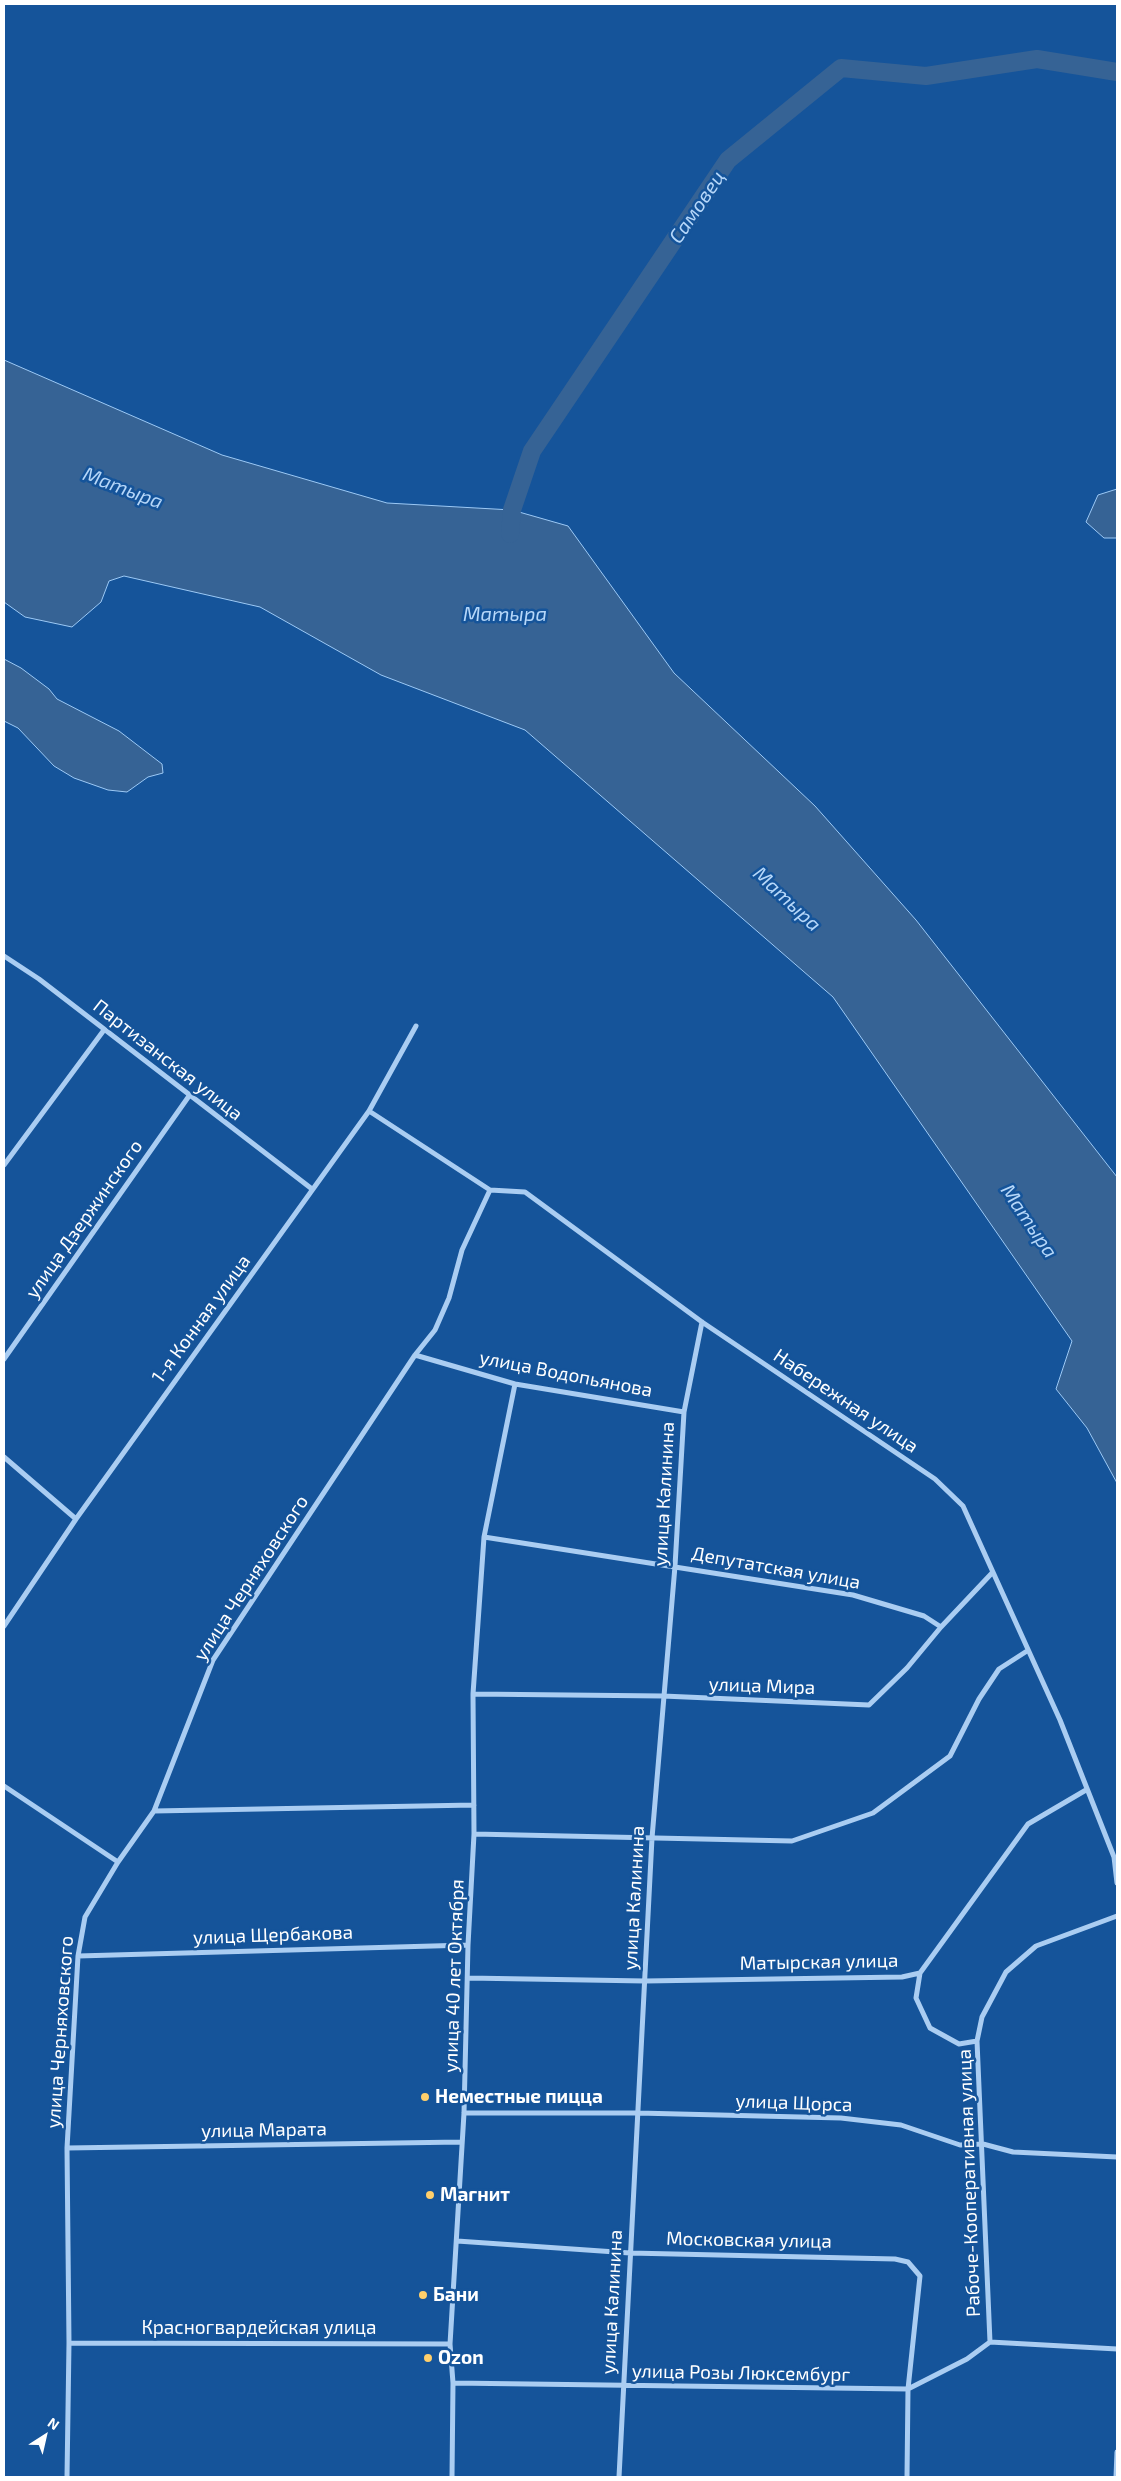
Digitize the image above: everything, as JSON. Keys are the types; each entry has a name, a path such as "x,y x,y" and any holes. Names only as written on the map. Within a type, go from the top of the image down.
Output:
{"street":[{"name":"Партизанская улица","path":"4,956 39,979 312,1189"},
{"name":"1-я Конная улица","path":"4,1626 76,1519 369,1110 416,1026"},
{"path":"4,1165 104,1030"},
{"name":"улица Дзержинского","path":"4,1359 189,1096"},
{"path":"369,1110 490,1190"},
{"name":"Набережная улица","path":"490,1190 525,1192 702,1322 935,1480 963,1506 1060,1720 1114,1857 1117,1883"},
{"name":"улица Черняховского","path":"67,2477 69,2343 67,2148 78,1956 85,1918 118,1862 154,1811 213,1660 415,1355 435,1330 449,1298 462,1250 490,1190"},
{"name":"улица Калинина","path":"619,2477 622,2387 652,1838 676,1566 684,1412 702,1322"},
{"name":"улица Водопьянова","path":"415,1355 515,1384 684,1412"},
{"name":"улица 40 лет Октября","path":"452,2477 453,2383 450,2344 464,2112 468,1945 474,1834 473,1694 484,1536 515,1384"},
{"path":"4,1457 76,1519"},
{"name":"Депутатская улица","path":"484,1536 853,1595 924,1616 941,1627"},
{"name":"улица Мира","path":"473,1694 664,1696 869,1705 907,1668 941,1627 992,1573"},
{"path":"474,1834 792,1841 873,1813 950,1756 979,1699 999,1669 1027,1650"},
{"path":"4,1786 118,1862"},
{"name":"Матырская улица","path":"468,1978 645,1980 902,1977 920,1973 1028,1824 1086,1790"},
{"path":"154,1811 474,1806"},
{"name":"Рабоче-Кооперативная улица","path":"908,2389 967,2359 990,2342 978,2041 982,2017 1006,1972 1036,1946 1117,1916"},
{"name":"улица Щербакова","path":"78,1956 468,1945"},
{"path":"920,1973 916,1998 930,2028 959,2044 978,2041"},
{"name":"улица Щорса","path":"464,2112 638,2112 841,2118 901,2125 960,2145 983,2144 1013,2152 1117,2157"},
{"name":"улица Марата","path":"67,2148 462,2142"},
{"name":"Московская улица","path":"457,2241 630,2253 895,2259 908,2262 920,2276 908,2389"},
{"path":"990,2342 1117,2350"},
{"name":"Красногвардейская улица","path":"69,2343 450,2344"},
{"name":"улица Розы Люксембург","path":"453,2383 622,2387 908,2389"},
{"path":"907,2477 908,2389"},
{"path":"1116,2477 1117,2452"}],"water":[{"name":"Матыра","path":"4,360 222,455 387,503 512,510 568,526 674,673 815,806 916,920 1117,1177 1117,1483 1087,1428 1056,1389 1072,1341 833,997 525,730 381,675 260,607 124,576 109,581 101,602 72,627 25,617 4,602"},
{"path":"1117,489 1117,538 1104,538 1086,522 1098,495"},
{"path":"4,659 21,668 49,689 57,699 119,731 162,764 163,773 148,777 127,792 108,790 74,778 54,766 18,728 4,721"}],"waterway":[{"name":"Самовец","path":"510,534 512,510 532,451 728,160 841,68 926,76 1037,59 1117,72"}],"place":[{"name":"Неместные пицца","path":"425,2097"},
{"name":"Магнит","path":"430,2195"},
{"name":"Бани","path":"423,2295"},
{"name":"Ozon","path":"428,2358"}]}
